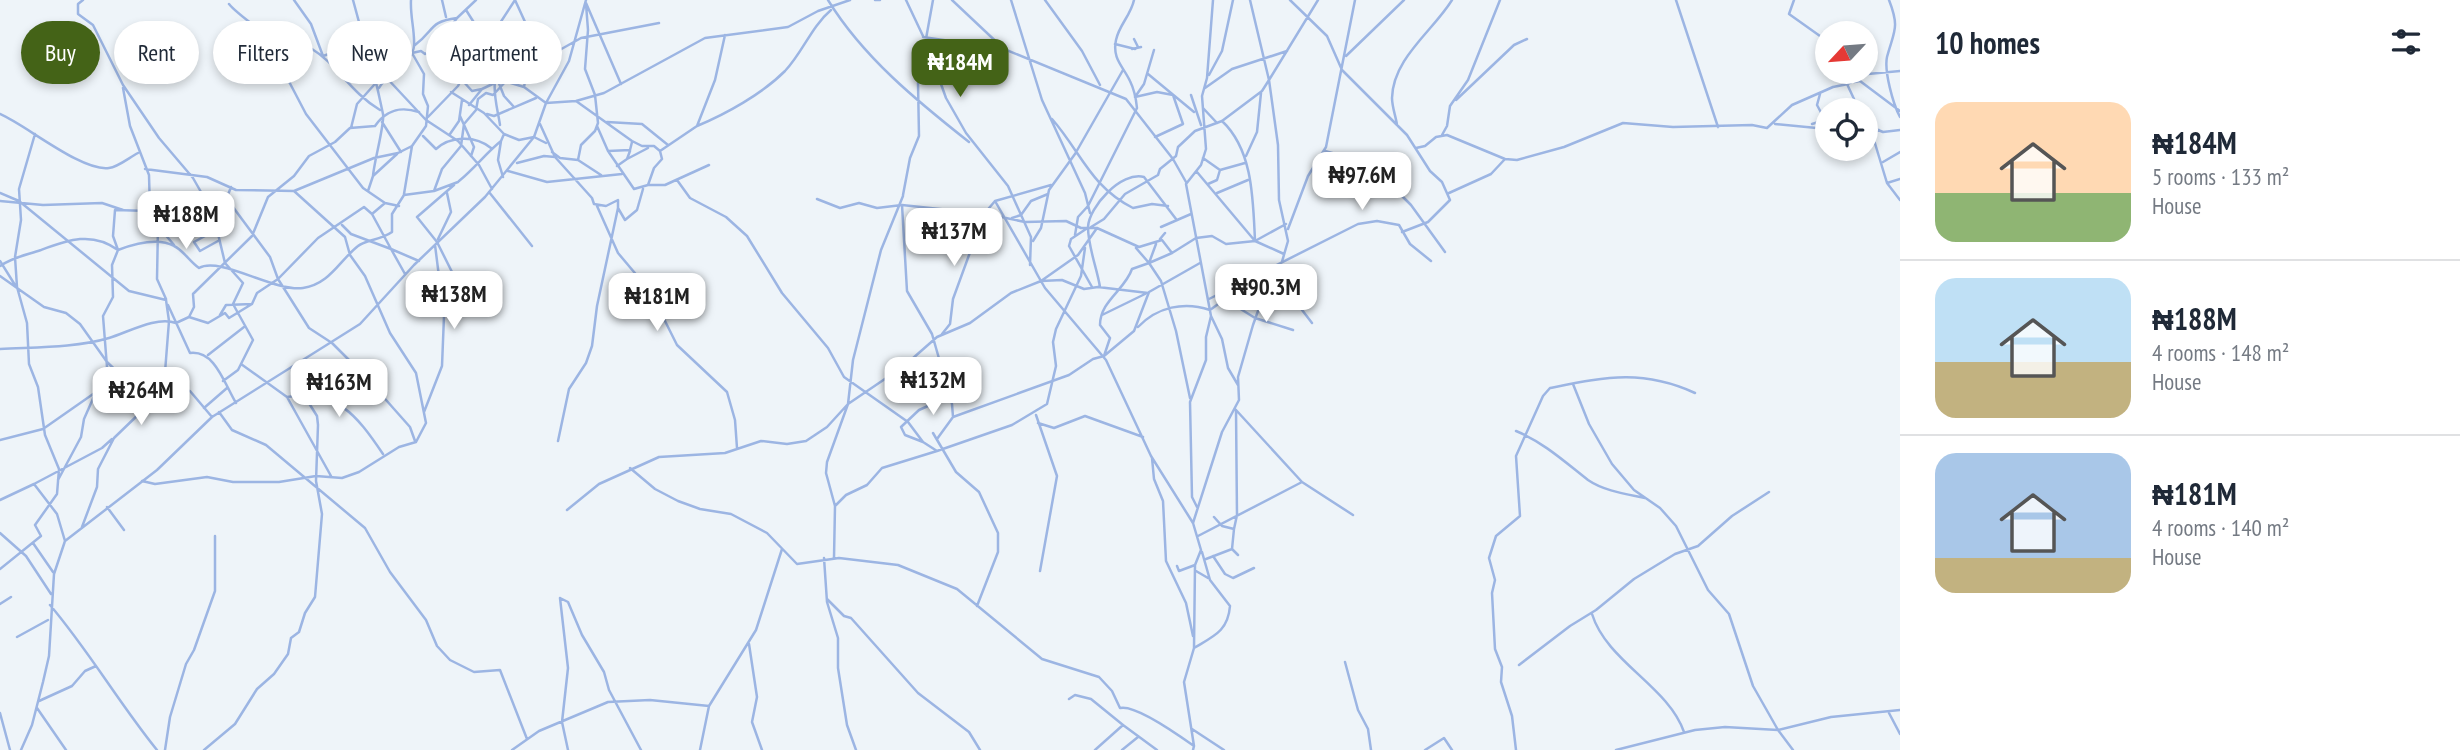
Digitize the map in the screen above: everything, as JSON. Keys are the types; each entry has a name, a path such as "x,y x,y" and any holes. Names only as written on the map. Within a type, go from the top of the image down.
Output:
{"street":[{"path":"83,0 78,5 78,15 93,25 122,85 188,173 209,207 225,263 229,271 243,284 233,304"},
{"path":"294,0 310,24 323,56"},
{"path":"353,0 359,21"},
{"path":"411,0 410,17 415,45"},
{"path":"442,0 447,18"},
{"path":"468,0 471,5"},
{"path":"412,53 421,51 425,54 437,47 445,54 450,47 444,36 457,18 476,0"},
{"path":"515,0 525,21"},
{"path":"501,21 515,0"},
{"path":"586,0 621,83"},
{"path":"586,0 584,69 595,95 597,126 622,174 636,190 646,186 665,185 709,164"},
{"path":"21,750 37,708 49,656 54,574 65,541 142,481 212,417 332,344 378,307 405,274 509,172 534,137 546,103 569,61 586,0"},
{"path":"828,0 866,51 972,144 1001,177 1032,242 1030,265"},
{"path":"696,126 751,96 780,75 803,47 813,27 834,8 849,0"},
{"path":"906,0 925,39 945,95 972,144"},
{"path":"834,558 835,506 826,473 827,462 848,404 853,360 881,250 900,206 910,158 919,136 919,75 933,0"},
{"path":"952,0 1004,49"},
{"path":"1011,0 1051,118 1088,206 1090,213 1087,229 1100,287"},
{"path":"1045,0 1082,51 1101,87"},
{"path":"1092,288 1069,246 1078,227 1078,217 1088,206 1136,110 1129,78 1115,55 1115,44 1134,0"},
{"path":"1186,182 1197,172 1206,143 1203,108 1213,0"},
{"path":"1207,78 1222,51 1233,0"},
{"path":"1250,0 1269,80 1278,145 1279,200 1288,229"},
{"path":"1290,0 1330,41 1342,70 1398,125 1448,194 1450,200 1428,222 1422,222 1402,232"},
{"path":"1075,235 1104,219 1119,199 1149,183 1164,165 1173,159 1178,147 1203,128 1220,122 1262,91 1318,0"},
{"path":"1193,523 1222,432 1240,400 1238,385 1255,318 1283,262 1288,229 1308,176 1325,151 1355,0"},
{"path":"1345,57 1404,0"},
{"path":"1398,125 1392,97 1397,80 1410,50 1442,16 1452,0"},
{"path":"1442,135 1451,105 1468,80 1500,0"},
{"path":"1676,0 1718,127"},
{"path":"1794,0 1789,14 1815,32"},
{"path":"1889,0 1899,26 1886,61 1900,117"},
{"path":"229,4 246,21"},
{"path":"517,84 546,103 576,101 621,83 705,38 788,27 818,11 834,8"},
{"path":"466,10 473,21"},
{"path":"412,53 415,45 431,26 447,18 457,18"},
{"path":"562,48 587,37 659,23"},
{"path":"660,151 692,133 696,126 715,80 725,35"},
{"path":"925,39 1004,49 1080,83 1101,87 1126,99 1136,110 1173,159 1186,182 1211,316 1222,339 1228,368 1238,385"},
{"path":"1129,50 1138,47 1134,39"},
{"path":"1451,105 1514,45 1527,39"},
{"path":"1115,44 1129,50 1141,47"},
{"path":"313,50 323,56 361,98 383,114"},
{"path":"1135,97 1148,74 1154,50"},
{"path":"1205,88 1232,69 1287,51"},
{"path":"373,176 422,135 428,106 422,89 424,74 412,53"},
{"path":"323,56 327,55"},
{"path":"1032,242 1039,236 1051,185 1075,154 1122,70"},
{"path":"1878,73 1900,71"},
{"path":"1148,74 1194,112"},
{"path":"290,84 306,114 348,169 368,191 385,203 399,206"},
{"path":"0,349 93,342 142,324 169,321 176,323 189,317 194,307 193,293 252,236 268,197 294,176 309,156 331,144 351,128 361,98 375,84"},
{"path":"378,84 380,110"},
{"path":"379,88 382,84"},
{"path":"392,84 426,120 450,134 479,165 490,190 532,246"},
{"path":"426,120 458,84"},
{"path":"465,84 472,91 492,84"},
{"path":"497,84 493,95 500,112 503,134 498,160 503,177"},
{"path":"499,84 514,107"},
{"path":"493,95 504,84"},
{"path":"1774,124 1786,109 1847,84 1854,98"},
{"path":"1864,84 1898,111"},
{"path":"122,85 138,153 150,180 150,211 158,226 199,268 212,264 284,288 307,287 333,274 358,246 392,232 392,214 404,195 412,146"},
{"path":"469,105 482,89"},
{"path":"1245,156 1257,132 1262,91"},
{"path":"451,92 477,110 494,116 536,98"},
{"path":"1135,97 1157,92 1173,95"},
{"path":"434,191 442,169 461,146 464,124 477,110 478,99 486,93 493,95"},
{"path":"1819,98 1820,94"},
{"path":"1155,137 1183,124 1173,95"},
{"path":"1191,95 1194,112 1203,128"},
{"path":"450,134 460,116 462,100"},
{"path":"576,101 632,141 642,146 654,146 660,151 662,159 654,168 637,210 625,220 618,208"},
{"path":"351,128 374,126 383,114 405,108 419,111"},
{"path":"1203,108 1236,134 1245,156 1255,241"},
{"path":"484,113 501,128"},
{"path":"0,114 24,124 72,157 108,168 138,153"},
{"path":"368,191 383,114"},
{"path":"460,116 474,148 471,156"},
{"path":"1051,118 1075,154 1108,191 1133,208 1152,204 1168,206"},
{"path":"381,122 399,153"},
{"path":"607,122 642,124 668,145"},
{"path":"1416,148 1442,135 1457,137 1505,159 1517,160 1564,147 1623,122 1718,127 1752,125 1762,129 1774,124 1815,126"},
{"path":"1809,125 1815,123"},
{"path":"540,124 546,143 555,158 597,206 618,253 650,291 677,345 727,392 735,420 737,448"},
{"path":"578,160 581,145 596,131 597,126"},
{"path":"1879,130 1900,130"},
{"path":"0,569 41,536 35,526 57,494 59,469 43,429 38,387 29,364 27,323 17,288 15,257 21,220 19,189 35,134"},
{"path":"503,134 519,140 534,137 546,143"},
{"path":"422,135 436,149 454,138 478,140 491,148"},
{"path":"465,298 436,243 417,217 447,194 501,141"},
{"path":"627,159 632,141"},
{"path":"617,166 654,146"},
{"path":"1878,148 1887,183 1900,200"},
{"path":"608,151 630,150"},
{"path":"1325,151 1350,158 1381,175 1411,205 1445,252"},
{"path":"552,152 560,158 578,160 601,176"},
{"path":"1883,162 1892,160 1900,152"},
{"path":"145,169 188,173 231,187 275,192 294,191 374,158 399,153"},
{"path":"513,166 544,156 555,158"},
{"path":"1203,158 1220,170"},
{"path":"1448,194 1491,174 1505,159"},
{"path":"1220,170 1246,163"},
{"path":"1208,184 1217,180 1220,170"},
{"path":"509,172 547,181 622,174"},
{"path":"1197,172 1255,241 1284,254"},
{"path":"1090,213 1119,181 1142,176 1176,219"},
{"path":"1887,183 1900,178"},
{"path":"677,180 690,198 726,217 747,236 782,293 828,348 844,377 908,422 923,442"},
{"path":"1217,193 1248,180"},
{"path":"404,195 434,191 458,182"},
{"path":"943,334 950,324 953,299 984,214 995,201 1051,185"},
{"path":"218,240 200,251 194,242 216,228 231,187"},
{"path":"142,481 155,484 207,477 233,482 279,482 316,476 348,476 383,456 416,442 426,423 425,412 419,400 416,373 390,333 365,276 350,255 348,244 336,227 294,191"},
{"path":"0,193 19,201 69,239 129,291 166,300"},
{"path":"425,412 442,366 444,316 436,243 443,224 452,212 447,194"},
{"path":"1021,215 1025,205 1048,194"},
{"path":"227,199 270,257 278,279 309,328 332,344 399,413 410,427 416,442"},
{"path":"817,199 840,208 859,204 877,208 900,206 984,214 1024,222 1066,221 1078,227 1097,228 1145,248 1164,242 1172,253"},
{"path":"558,441 569,389 586,363 592,346 618,200 609,205 597,206"},
{"path":"0,201 43,205 102,203 123,210"},
{"path":"995,201 1041,281 1104,356 1152,456 1193,523 1206,559 1210,580"},
{"path":"372,214 385,203"},
{"path":"900,206 907,291 934,340 953,417"},
{"path":"189,317 208,323 225,313 229,318 239,313 252,304 257,293 278,279 318,238 364,207 372,214 405,274"},
{"path":"58,480 81,437 84,419 106,361 107,339 103,316 113,297 112,265 118,250 113,236 113,215 115,210 150,211"},
{"path":"1161,227 1191,214"},
{"path":"1006,218 1021,215"},
{"path":"1209,299 1358,224 1377,221 1399,225 1410,244 1431,261"},
{"path":"341,224 351,234 419,261"},
{"path":"1104,356 1110,338 1100,324 1102,315 1117,291 1128,280 1132,269 1172,253 1196,238 1212,236 1226,244 1255,241 1286,224"},
{"path":"158,226 157,279 176,323 190,353 208,355 236,403"},
{"path":"835,506 846,495 867,485 882,468 977,440 1036,413 1047,404 1054,381 1054,342 1058,319 1078,286 1085,248 1097,228"},
{"path":"1149,263 1165,233"},
{"path":"17,288 1,263 69,239 104,241 118,250 157,242 175,246"},
{"path":"1133,245 1149,263 1161,283 1168,307 1190,402 1192,497 1198,509"},
{"path":"567,510 591,489 630,468 659,457 715,455 761,441 788,444 806,441 827,427 848,404 934,340 970,323 1011,293 1041,281 1085,248"},
{"path":"1102,315 1200,263"},
{"path":"1279,272 1286,289 1312,323"},
{"path":"0,276 44,307 56,309 72,318 106,361 147,404"},
{"path":"472,299 487,292 494,280"},
{"path":"1041,281 1062,280 1078,286 1147,293"},
{"path":"440,281 447,294 472,299 498,295"},
{"path":"1136,328 1147,293"},
{"path":"0,500 102,448 164,385 169,321 166,300"},
{"path":"1210,310 1220,302 1231,303 1255,318 1293,330"},
{"path":"223,381 238,370 253,340 233,304"},
{"path":"220,316 226,305 252,304"},
{"path":"937,439 953,417 1077,372 1093,359 1104,356 1156,312 1168,307 1199,306 1210,310"},
{"path":"1190,402 1206,360 1206,337 1211,316"},
{"path":"208,355 245,326"},
{"path":"241,364 287,397 331,476"},
{"path":"1516,750 1513,716 1501,682 1502,667 1495,649 1492,593 1496,580 1489,558 1496,536 1520,516 1516,456 1543,396 1550,388 1630,377 1653,377 1695,393"},
{"path":"130,384 164,385 177,391 192,392 212,417"},
{"path":"1573,384 1589,424 1612,464 1634,490 1648,499 1676,526 1708,590 1729,614 1753,686 1778,730 1793,750"},
{"path":"204,408 227,388"},
{"path":"0,440 43,429 96,392"},
{"path":"287,397 308,394 342,404 383,456"},
{"path":"204,750 235,724 257,689 274,674 288,654 291,638 299,632 304,613 312,604 322,514 316,476 317,416 307,400 308,394"},
{"path":"937,451 901,431 903,424 919,410 950,397"},
{"path":"1236,410 1302,482 1353,515"},
{"path":"1231,549 1237,515 1236,410"},
{"path":"219,412 232,430 265,445 306,477 370,535 390,572 426,620 437,646 450,660 474,672 500,670 527,739"},
{"path":"1036,413 1057,476 1040,571"},
{"path":"1038,423 1054,428 1085,416 1143,437"},
{"path":"1516,431 1574,466 1589,480 1615,492 1648,499"},
{"path":"933,433 960,477 979,492 999,540 987,586 978,606"},
{"path":"82,527 97,487 98,469 114,438"},
{"path":"1152,456 1154,479 1163,501 1166,561 1185,603 1194,639"},
{"path":"630,468 655,489 693,506 739,517 767,533 783,546 797,564 834,558 898,565 957,589 1042,659 1099,677 1112,691 1120,708 1132,708 1194,748"},
{"path":"1198,536 1222,526 1237,515 1302,482"},
{"path":"34,484 57,514 65,541"},
{"path":"1520,665 1634,579 1671,556 1703,543 1736,512 1769,492"},
{"path":"107,507 124,530"},
{"path":"1214,517 1222,526 1234,529"},
{"path":"1,535 22,552 52,596"},
{"path":"165,750 170,717 186,664 194,650 215,591 215,536"},
{"path":"33,543 54,574"},
{"path":"700,750 709,706 756,631 783,546"},
{"path":"1231,549 1238,555"},
{"path":"1206,559 1231,549"},
{"path":"1194,748 1184,682 1194,648 1195,565 1201,550"},
{"path":"1193,554 1196,559"},
{"path":"1213,556 1225,574 1233,578 1254,568"},
{"path":"824,558 827,599 838,638 838,668 847,725 856,750"},
{"path":"1177,566 1179,572 1195,565"},
{"path":"1194,648 1226,626 1230,606 1210,580 1196,572"},
{"path":"0,604 11,597"},
{"path":"568,750 562,722 568,668 560,598 568,602 582,635 604,672 609,690 617,700 641,750"},
{"path":"827,599 844,616 851,618 918,693 969,732 980,750"},
{"path":"50,606 87,649 96,666 157,750"},
{"path":"1592,613 1602,635 1665,704 1684,732"},
{"path":"17,637 50,619"},
{"path":"749,643 757,697 752,722 762,750"},
{"path":"1345,663 1358,710 1368,729 1371,750"},
{"path":"38,701 72,686 85,671 96,666"},
{"path":"1069,699 1075,695 1091,699 1150,748 1157,750"},
{"path":"512,750 527,739 562,722 617,700 699,703 709,706"},
{"path":"37,708 66,750"},
{"path":"1616,750 1684,732 1725,727 1778,730 1831,717 1900,710"},
{"path":"1888,711 1900,734"},
{"path":"0,713 10,750"},
{"path":"1095,750 1123,725"},
{"path":"1191,728 1224,750"},
{"path":"1122,750 1138,737"},
{"path":"1425,750 1444,738 1452,750"}]}
